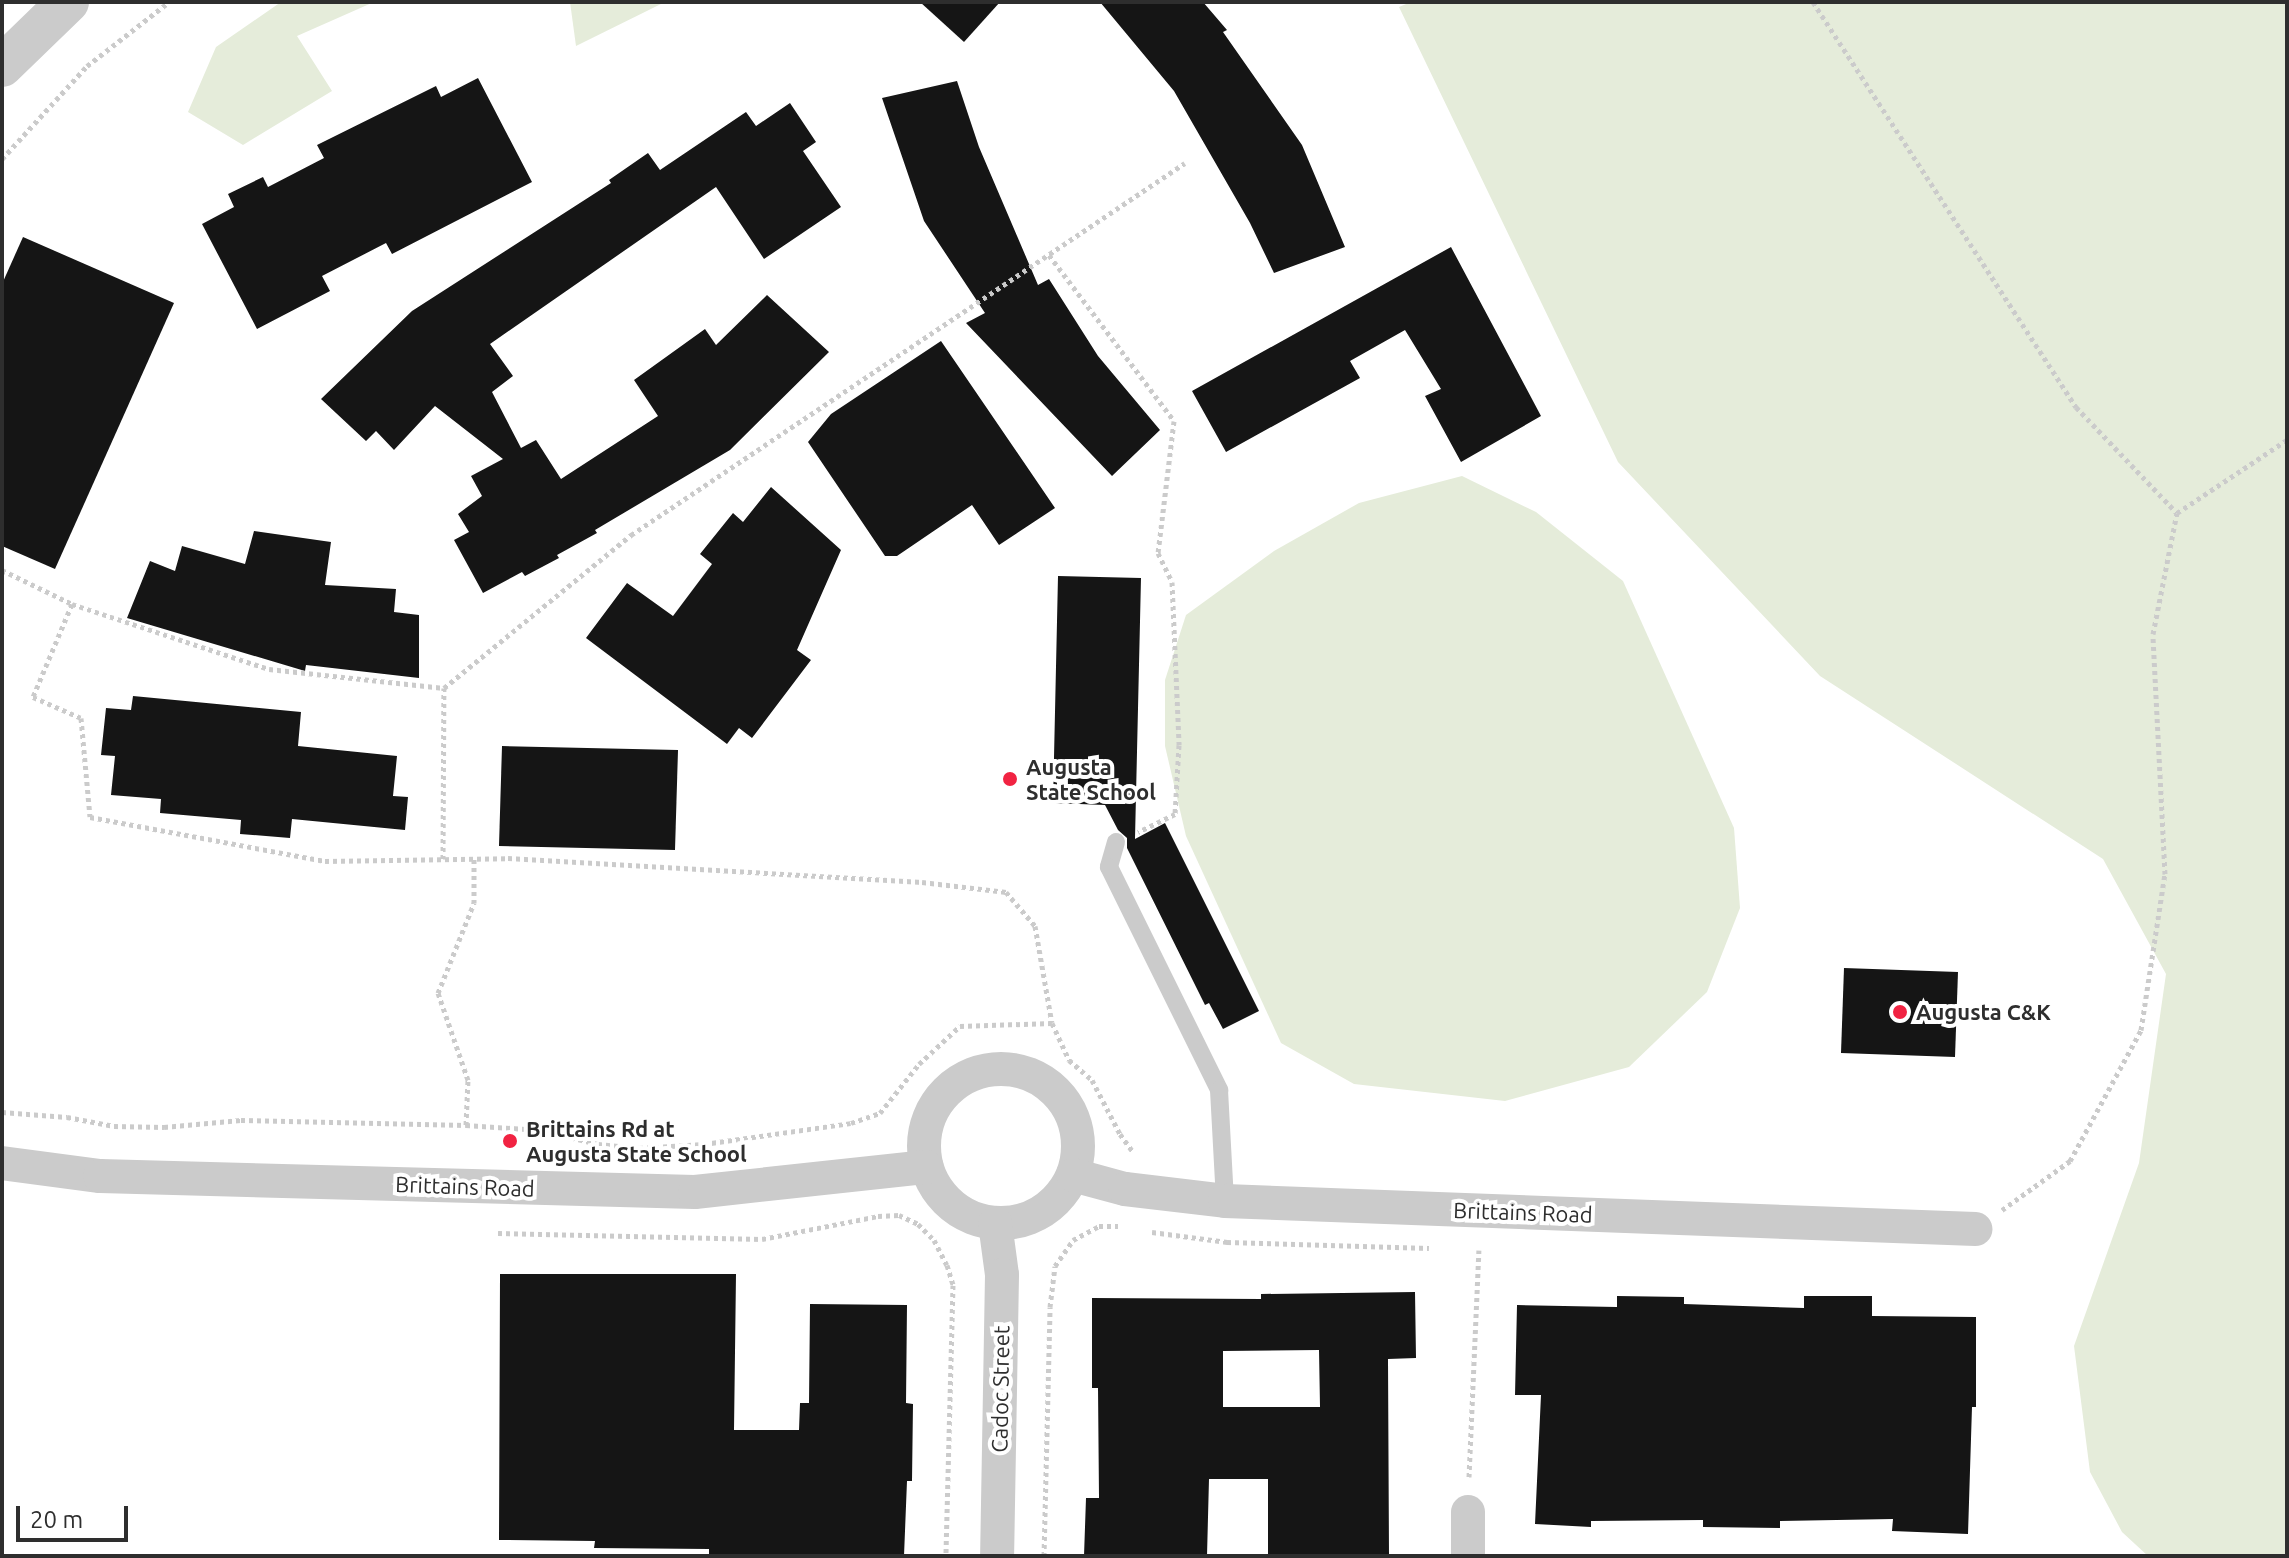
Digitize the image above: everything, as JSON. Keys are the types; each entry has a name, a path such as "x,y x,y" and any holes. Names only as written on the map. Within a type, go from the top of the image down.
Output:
{"street":[{"path":"2,66 68,2"},
{"path":"1001,1069 1025,1072 1044,1081 1060,1095 1078,1133 1079,1154 1073,1175 1050,1206 1024,1219 995,1223 972,1218 952,1206 936,1188 927,1167 924,1144 928,1121 939,1100 956,1083 977,1073 1001,1069"},
{"name":"Brittains Road","path":"2,1163 100,1176 695,1192 927,1167"},
{"name":"Brittains Road","path":"1073,1175 1125,1189 1225,1201 1975,1229"},
{"name":"Cadoc Street","path":"995,1223 1002,1275 997,1556"},
{"path":"1468,1512 1468,1556"}],"lane":[{"path":"1116,842 1109,867 1219,1090 1225,1201"}],"path":[{"path":"2,159 87,66 169,2"},
{"path":"1813,2 2076,407 2177,513"},
{"path":"2,570 72,604 269,669 444,688 631,535 1185,163"},
{"path":"1049,255 1174,421 1158,553 1172,582 1179,745 1175,814 1116,842"},
{"path":"1975,1229 2070,1161 2141,1030 2165,874 2153,634 2177,513 2287,440"},
{"path":"72,604 33,697 81,718 90,817 325,861 474,859 906,881 1006,892 1035,926 1052,1023 1069,1060 1092,1080 1131,1151 1142,1156"},
{"path":"443,859 444,688"},
{"path":"466,1125 468,1080 438,993 474,903 474,859"},
{"path":"2,1112 67,1117 114,1126 164,1127 241,1120 466,1125 540,1130 598,1144 639,1148 704,1144 851,1123 880,1113 919,1064 960,1026 1052,1023"},
{"path":"498,1233 762,1239 869,1217 899,1215 918,1224 934,1240 953,1285 946,1556"},
{"path":"1044,1556 1050,1307 1055,1266 1073,1240 1099,1226 1126,1226"},
{"path":"1142,1230 1227,1242 1432,1248"},
{"path":"1463,1249 1495,1250"},
{"path":"1468,1512 1479,1250"}],"green space":[{"path":"281,2 374,2 297,36 332,91 243,145 188,112 216,47"},
{"path":"570,2 665,2 576,46"},
{"path":"1411,2 2287,2 2287,1556 2148,1556 2122,1532 2090,1472 2074,1346 2139,1163 2166,974 2103,859 1820,676 1618,462 1399,7"},
{"path":"1462,476 1536,512 1623,581 1734,828 1740,908 1707,992 1629,1067 1505,1101 1354,1084 1281,1043 1186,836 1165,746 1165,680 1186,615 1274,551 1359,503"}],"building":[{"path":"920,2 1000,2 964,42"},
{"path":"1100,2 1203,2 1227,30 1223,32 1302,145 1345,247 1274,273 1250,223 1174,91"},
{"path":"478,78 532,182 392,254 386,243 322,276 330,291 257,329 202,224 234,207 228,194 263,177 268,187 324,158 317,145 436,86 441,97"},
{"path":"957,81 979,147 1038,285 1049,279 1098,356 1160,430 1112,476 966,323 985,313 924,221 882,98"},
{"path":"790,103 816,142 803,151 841,207 764,259 716,187 490,344 513,376 492,392 521,448 536,440 561,479 658,416 634,380 705,329 716,345 767,295 829,352 730,450 595,530 597,533 557,555 559,558 525,576 522,572 483,593 454,540 469,532 458,514 482,496 471,476 503,459 435,406 394,450 376,431 366,441 321,399 412,311 611,183 609,180 648,153 660,170 746,112 756,126"},
{"path":"23,237 174,303 55,569 2,546 2,284"},
{"path":"1451,247 1541,416 1461,462 1425,396 1441,389 1405,330 1350,361 1360,378 1226,452 1192,391"},
{"path":"941,341 1055,508 999,545 972,505 897,556 885,556 808,442 831,414"},
{"path":"771,487 841,550 797,650 811,660 752,738 739,728 727,744 586,638 627,583 673,616 712,564 700,554 733,513 743,522"},
{"path":"254,531 331,542 325,585 396,589 394,612 419,615 419,678 306,665 305,671 127,618 150,561 175,571 182,546 245,564"},
{"path":"1058,576 1141,578 1135,839 1165,823 1259,1011 1223,1029 1209,1003 1205,1005 1127,848 1127,838 1118,830 1105,805 1053,803"},
{"path":"133,696 301,712 298,746 397,756 393,796 408,797 405,830 292,819 290,838 240,834 241,820 160,813 161,799 111,795 115,756 101,755 106,708 131,710"},
{"path":"502,746 678,750 675,850 499,846"},
{"name":"Augusta C&K","path":"1844,968 1958,972 1955,1057 1841,1053"},
{"path":"500,1274 736,1274 734,1430 799,1430 800,1403 809,1403 810,1304 907,1305 906,1403 913,1404 912,1481 907,1481 904,1556 709,1556 709,1549 594,1548 595,1541 499,1540"},
{"path":"1415,1292 1416,1358 1388,1359 1389,1556 1268,1556 1268,1479 1209,1479 1207,1556 1084,1556 1086,1498 1099,1498 1098,1388 1092,1388 1092,1298 1261,1299 1261,1294","holes":["1319,1350 1320,1407 1223,1407 1223,1351"]},
{"path":"1617,1296 1684,1297 1684,1304 1804,1308 1804,1296 1872,1296 1872,1316 1976,1317 1976,1407 1972,1407 1968,1534 1892,1531 1893,1519 1780,1521 1780,1528 1703,1527 1703,1520 1591,1521 1591,1527 1535,1524 1541,1395 1515,1395 1517,1305 1617,1307"}],"place":[{"name":"Augusta State School","path":"1010,779"},
{"name":"Augusta C&K","path":"1900,1012"},
{"name":"Brittains Rd at Augusta State School","path":"510,1141"}]}
